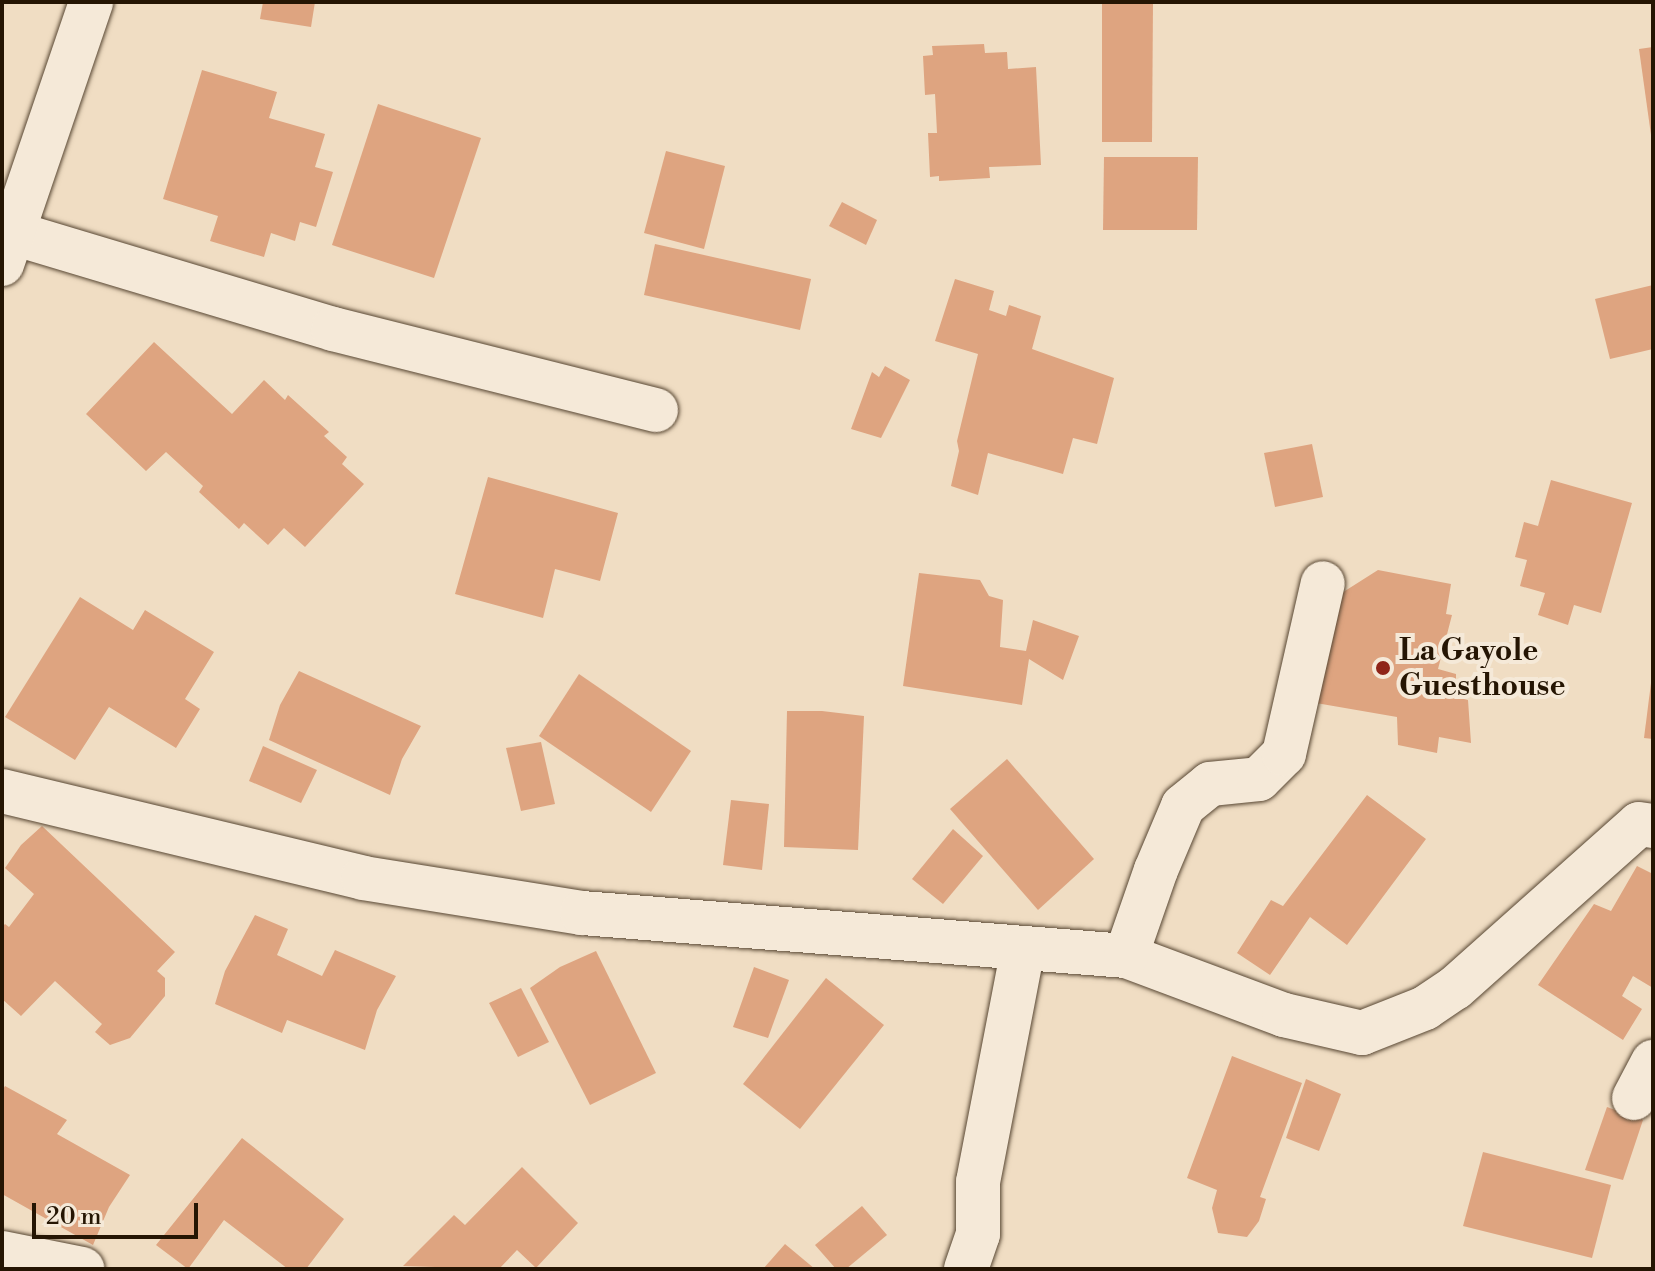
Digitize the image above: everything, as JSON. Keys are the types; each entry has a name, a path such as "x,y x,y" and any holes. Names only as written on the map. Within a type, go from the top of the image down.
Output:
{"street":[{"path":"91,2 8,249 656,410"},
{"path":"1126,956 1156,870 1183,806 1210,784 1259,779 1284,754 1323,583"},
{"path":"2,791 363,878 582,913 1126,956 1284,1015 1362,1033 1425,1008 1455,988 1639,824 1653,826"},
{"path":"966,1269 978,1234 978,1182 1023,948"},
{"path":"2,1253 82,1269"}],"building":[{"path":"263,2 315,2 311,27 260,19"},
{"path":"1102,2 1153,2 1152,142 1102,142"},
{"path":"984,44 985,53 1007,52 1008,69 1036,67 1041,165 989,167 990,178 939,181 939,176 930,177 928,133 937,133 935,94 925,95 923,56 933,55 932,46"},
{"path":"1653,47 1653,135 1651,135 1639,49"},
{"path":"202,70 277,92 269,118 325,134 315,167 333,172 316,227 300,222 295,241 271,233 264,257 210,241 218,216 163,199"},
{"path":"378,104 481,138 434,278 332,245"},
{"path":"666,151 725,166 704,249 644,233"},
{"path":"1104,157 1198,157 1197,230 1103,230"},
{"path":"842,202 877,220 866,245 829,226"},
{"path":"655,244 811,279 800,330 644,295"},
{"path":"955,279 994,291 989,310 1006,316 1009,305 1041,316 1032,349 1114,378 1097,444 1073,438 1063,474 988,453 978,495 951,486 959,451 957,441 978,354 935,341"},
{"path":"1653,285 1653,349 1610,359 1595,299"},
{"path":"154,342 232,414 264,380 285,400 288,395 329,432 324,436 347,457 342,464 364,484 305,547 284,528 268,545 244,523 239,529 199,492 203,486 166,452 146,471 86,414"},
{"path":"885,366 910,380 881,438 851,429 872,372 879,377"},
{"path":"1312,444 1323,497 1275,507 1264,453"},
{"path":"488,477 618,513 600,581 555,569 543,618 455,594"},
{"path":"1551,480 1632,503 1601,613 1574,605 1568,625 1538,615 1545,593 1520,586 1527,560 1515,557 1524,522 1538,526"},
{"path":"1378,570 1451,584 1446,614 1452,615 1438,669 1456,674 1456,697 1468,700 1471,743 1439,737 1437,753 1398,745 1397,717 1316,703 1337,596"},
{"path":"919,573 980,580 989,596 1003,600 1000,647 1026,651 1033,620 1079,636 1063,680 1029,659 1022,705 903,686"},
{"path":"80,597 133,630 145,610 214,652 185,699 200,709 176,748 109,707 75,760 5,717"},
{"path":"299,671 421,726 402,759 390,795 269,740 280,705"},
{"path":"579,674 691,751 651,812 539,736"},
{"path":"1653,684 1653,739 1644,738"},
{"path":"787,711 864,716 858,850 784,847"},
{"path":"541,742 555,804 521,811 506,748"},
{"path":"263,746 317,770 301,803 249,781"},
{"path":"1007,759 1094,859 1038,910 950,809"},
{"path":"1367,795 1426,839 1347,945 1310,917 1270,975 1237,953 1271,900 1283,906"},
{"path":"731,800 769,804 762,870 723,865"},
{"path":"42,826 175,952 157,971 165,978 165,996 130,1038 110,1045 95,1032 102,1024 55,981 21,1016 2,999 2,927 5,924 9,927 34,894 5,868 21,845"},
{"path":"953,829 983,856 943,904 912,879"},
{"path":"1637,866 1653,874 1653,988 1633,976 1622,996 1642,1009 1623,1040 1538,985 1594,904 1611,911"},
{"path":"255,915 288,929 277,955 322,976 335,950 396,976 377,1010 365,1050 287,1020 282,1033 215,1004 225,971"},
{"path":"596,951 656,1073 590,1105 530,988 560,967"},
{"path":"754,967 789,980 768,1038 733,1027"},
{"path":"826,978 884,1025 800,1129 743,1084"},
{"path":"521,988 549,1042 518,1057 489,1003"},
{"path":"1232,1056 1302,1083 1260,1197 1266,1199 1259,1221 1247,1237 1218,1233 1212,1208 1217,1190 1187,1178"},
{"path":"1306,1079 1341,1094 1319,1151 1286,1138"},
{"path":"5,1086 67,1120 57,1134 130,1175 109,1207 93,1245 2,1194 2,1091"},
{"path":"1607,1107 1643,1120 1623,1180 1585,1170"},
{"path":"242,1138 344,1219 306,1269 288,1269 224,1220 188,1269 156,1245"},
{"path":"1483,1152 1611,1185 1592,1258 1463,1226"},
{"path":"522,1167 578,1223 536,1268 517,1250 499,1269 403,1266 454,1215 465,1225"},
{"path":"862,1206 887,1235 846,1269 836,1269 815,1245"},
{"path":"785,1244 815,1269 763,1269"}],"place":[{"name":"La Gayole Guesthouse","path":"1383,668"}]}
